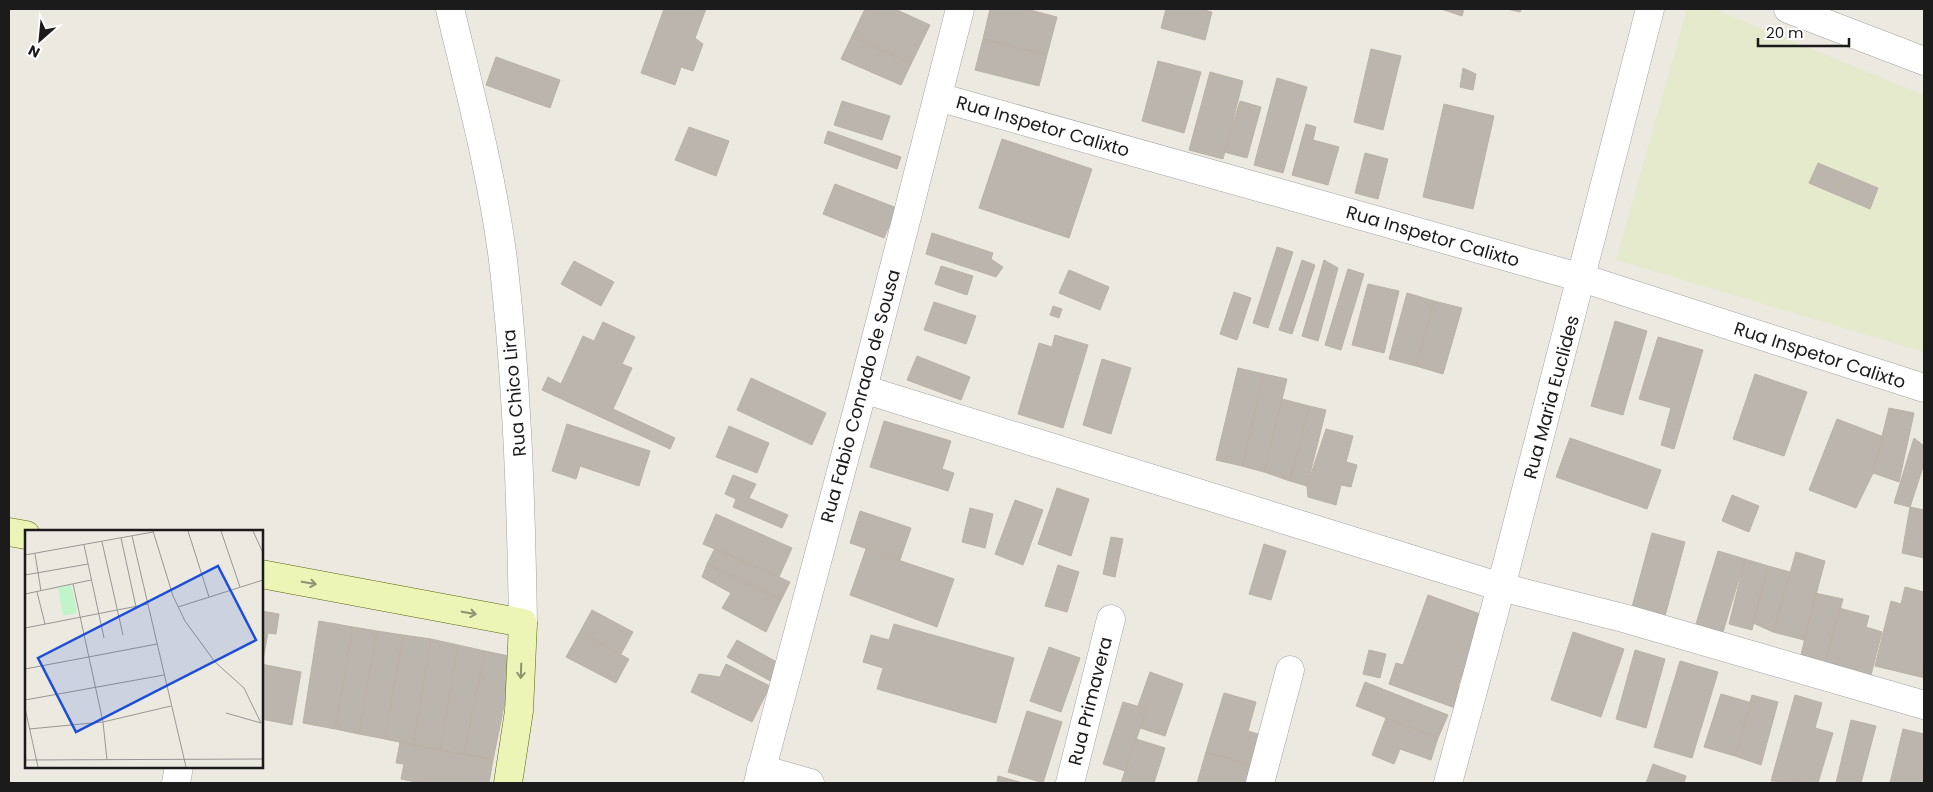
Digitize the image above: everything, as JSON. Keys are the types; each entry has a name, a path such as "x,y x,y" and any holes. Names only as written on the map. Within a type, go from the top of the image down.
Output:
{"street":[{"name":"Rua Chico Lira","path":"450,9 483,144 502,259 520,466 523,623 516,737 508,783"},
{"name":"Rua Fabio Conrado de Sousa","path":"760,776 863,389 960,9"},
{"name":"Rua Maria Euclides","path":"1448,783 1582,278 1650,9"},
{"path":"1788,9 1924,61"},
{"name":"Rua Inspetor Calixto","path":"938,97 1582,278 1924,388"},
{"path":"863,389 1501,587 1627,620 1924,706"},
{"path":"9,532 25,535"},
{"path":"262,574 523,623"},
{"name":"Rua Primavera","path":"1070,783 1111,620"},
{"path":"1260,783 1290,670"},
{"path":"176,783 179,767"},
{"path":"760,776 810,783"}],"green space":[{"path":"1687,9 1714,9 1924,95 1924,352 1616,260"}],"building":[{"path":"664,9 706,9 695,38 703,44 693,71 681,67 675,85 641,73"},
{"path":"865,9 895,9 930,25 911,64 852,36"},
{"path":"990,9 1026,9 1057,17 1047,55 983,39"},
{"path":"1166,9 1200,9 1212,12 1205,40 1161,28"},
{"path":"1441,9 1464,9 1462,16"},
{"path":"1507,9 1521,9 1520,12"},
{"path":"852,36 911,64 901,85 841,59"},
{"path":"983,39 1047,55 1039,86 975,70"},
{"path":"1371,49 1401,56 1383,130 1354,122"},
{"path":"496,57 560,80 550,108 486,85"},
{"path":"1158,61 1201,72 1184,133 1142,121"},
{"path":"1463,68 1476,74 1473,90 1460,87"},
{"path":"1210,72 1243,81 1223,159 1189,150"},
{"path":"1277,78 1307,87 1283,173 1254,165"},
{"path":"842,101 890,116 882,140 834,125"},
{"path":"1240,101 1261,107 1247,158 1224,152"},
{"path":"1444,104 1494,116 1473,209 1423,197"},
{"path":"1306,124 1316,127 1313,140 1339,147 1328,185 1292,175"},
{"path":"689,127 729,141 716,176 675,160"},
{"path":"828,131 901,157 897,169 824,143"},
{"path":"1002,139 1092,169 1069,238 979,208"},
{"path":"1365,153 1388,159 1378,199 1355,193"},
{"path":"1818,163 1878,188 1870,209 1809,183"},
{"path":"835,184 897,208 884,238 823,214"},
{"path":"932,233 993,253 991,259 1003,267 996,277 926,254"},
{"path":"1277,247 1293,252 1268,328 1253,323"},
{"path":"1302,260 1315,265 1292,334 1279,330"},
{"path":"1324,260 1338,268 1318,341 1302,336"},
{"path":"574,261 614,282 601,306 561,284"},
{"path":"941,266 973,276 967,295 935,284"},
{"path":"1348,269 1364,274 1341,350 1325,345"},
{"path":"1069,270 1109,287 1100,310 1059,293"},
{"path":"1368,284 1399,291 1384,353 1352,345"},
{"path":"1234,292 1251,298 1237,340 1220,334"},
{"path":"1407,293 1434,301 1416,366 1389,359"},
{"path":"1434,301 1462,308 1443,374 1416,366"},
{"path":"934,302 976,316 966,344 924,330"},
{"path":"1053,306 1062,309 1059,318 1050,315"},
{"path":"1615,321 1647,331 1623,415 1591,406"},
{"path":"603,322 635,337 622,364 632,368 613,409 675,438 670,449 542,390 548,377 561,384 583,336 594,341"},
{"path":"1055,335 1088,345 1063,428 1018,414 1039,343 1052,347"},
{"path":"1658,337 1703,350 1674,449 1661,445 1671,408 1639,399"},
{"path":"917,356 970,377 961,400 907,380"},
{"path":"1102,359 1131,368 1111,434 1083,425"},
{"path":"1238,368 1264,374 1242,466 1216,460"},
{"path":"1264,374 1287,379 1264,472 1242,466"},
{"path":"1755,374 1807,392 1784,456 1733,439"},
{"path":"751,378 826,413 812,445 737,410"},
{"path":"1282,399 1309,406 1290,481 1264,472"},
{"path":"1309,406 1326,410 1307,486 1290,481"},
{"path":"1889,408 1914,413 1899,482 1873,473"},
{"path":"1837,419 1884,437 1873,473 1856,508 1809,490"},
{"path":"884,421 951,441 942,469 954,473 948,491 870,467"},
{"path":"567,424 650,451 639,486 580,466 576,479 552,471"},
{"path":"729,426 769,443 757,473 716,457"},
{"path":"1326,429 1353,436 1346,462 1357,465 1351,487 1341,485 1336,505 1308,497 1307,486"},
{"path":"1570,438 1661,470 1647,509 1556,477"},
{"path":"1914,438 1924,446 1924,464 1910,507 1894,503"},
{"path":"733,475 756,484 749,498 788,515 782,528 733,507 736,499 725,494"},
{"path":"1057,488 1089,499 1071,556 1038,544"},
{"path":"1732,495 1759,506 1749,532 1722,521"},
{"path":"1015,500 1043,510 1023,565 995,554"},
{"path":"1910,507 1924,510 1924,558 1902,553"},
{"path":"970,508 993,514 985,548 962,542"},
{"path":"860,511 911,528 900,560 850,543"},
{"path":"716,514 792,548 779,577 703,544"},
{"path":"1652,533 1685,542 1665,616 1632,607"},
{"path":"1111,537 1123,539 1115,577 1103,574"},
{"path":"1264,544 1286,551 1271,600 1249,594"},
{"path":"715,548 790,582 781,600 707,564"},
{"path":"866,549 954,579 937,627 850,595"},
{"path":"1718,551 1745,559 1723,632 1696,624"},
{"path":"1796,552 1825,561 1804,640 1773,632"},
{"path":"1745,559 1768,566 1752,630 1729,624"},
{"path":"707,564 781,600 766,632 722,608 731,593 702,577"},
{"path":"1058,565 1079,572 1067,612 1045,606"},
{"path":"1768,566 1790,572 1773,632 1753,623"},
{"path":"1905,587 1924,592 1924,664 1921,677 1875,666 1891,601 1901,604"},
{"path":"1815,593 1843,599 1825,663 1801,655"},
{"path":"1428,595 1483,615 1458,686 1465,688 1458,709 1389,684 1396,663 1403,665"},
{"path":"1839,608 1869,616 1866,627 1882,632 1871,675 1825,663"},
{"path":"592,610 633,632 621,654 580,632"},
{"path":"262,611 279,614 276,634 268,633 262,665"},
{"path":"319,621 353,627 335,729 303,723"},
{"path":"894,624 1014,658 996,723 877,689 883,668 863,662 871,635 889,640"},
{"path":"353,627 377,631 359,734 335,729"},
{"path":"377,631 403,635 385,739 359,734"},
{"path":"580,632 629,659 616,683 566,657"},
{"path":"1573,632 1624,649 1601,717 1551,700"},
{"path":"403,635 431,639 413,745 385,739"},
{"path":"431,639 458,645 440,750 413,745"},
{"path":"737,640 784,666 774,683 727,657"},
{"path":"458,645 485,651 464,754 440,750"},
{"path":"1049,647 1080,658 1061,712 1030,701"},
{"path":"1369,650 1386,654 1380,678 1363,674"},
{"path":"1635,650 1665,659 1646,728 1616,719"},
{"path":"485,651 514,657 493,760 464,754"},
{"path":"1680,661 1718,672 1692,758 1654,747"},
{"path":"262,664 301,672 292,725 262,719"},
{"path":"726,664 770,686 752,722 691,692 699,674 720,677"},
{"path":"1924,664 1924,678 1921,677"},
{"path":"1150,672 1183,684 1165,736 1140,728 1147,709 1138,706"},
{"path":"1365,682 1448,715 1438,738 1356,706"},
{"path":"1224,693 1256,702 1248,731 1261,735 1254,766 1206,752"},
{"path":"1721,694 1752,703 1735,756 1704,747"},
{"path":"1752,695 1778,702 1761,765 1735,756"},
{"path":"1795,695 1822,703 1815,728 1833,733 1818,783 1771,781"},
{"path":"1123,702 1147,709 1125,771 1103,764"},
{"path":"1027,711 1062,722 1043,783 1008,772"},
{"path":"1386,718 1438,738 1431,760 1400,749 1394,764 1372,755"},
{"path":"1851,720 1876,726 1861,783 1836,783"},
{"path":"1903,729 1924,734 1923,783 1890,783"},
{"path":"1136,739 1165,748 1154,783 1121,783"},
{"path":"400,742 493,760 489,783 421,783 401,779 404,764 396,763"},
{"path":"1206,752 1254,766 1249,783 1197,783"},
{"path":"1653,764 1686,776 1684,783 1646,783"},
{"path":"998,776 1023,783 997,783"}]}
